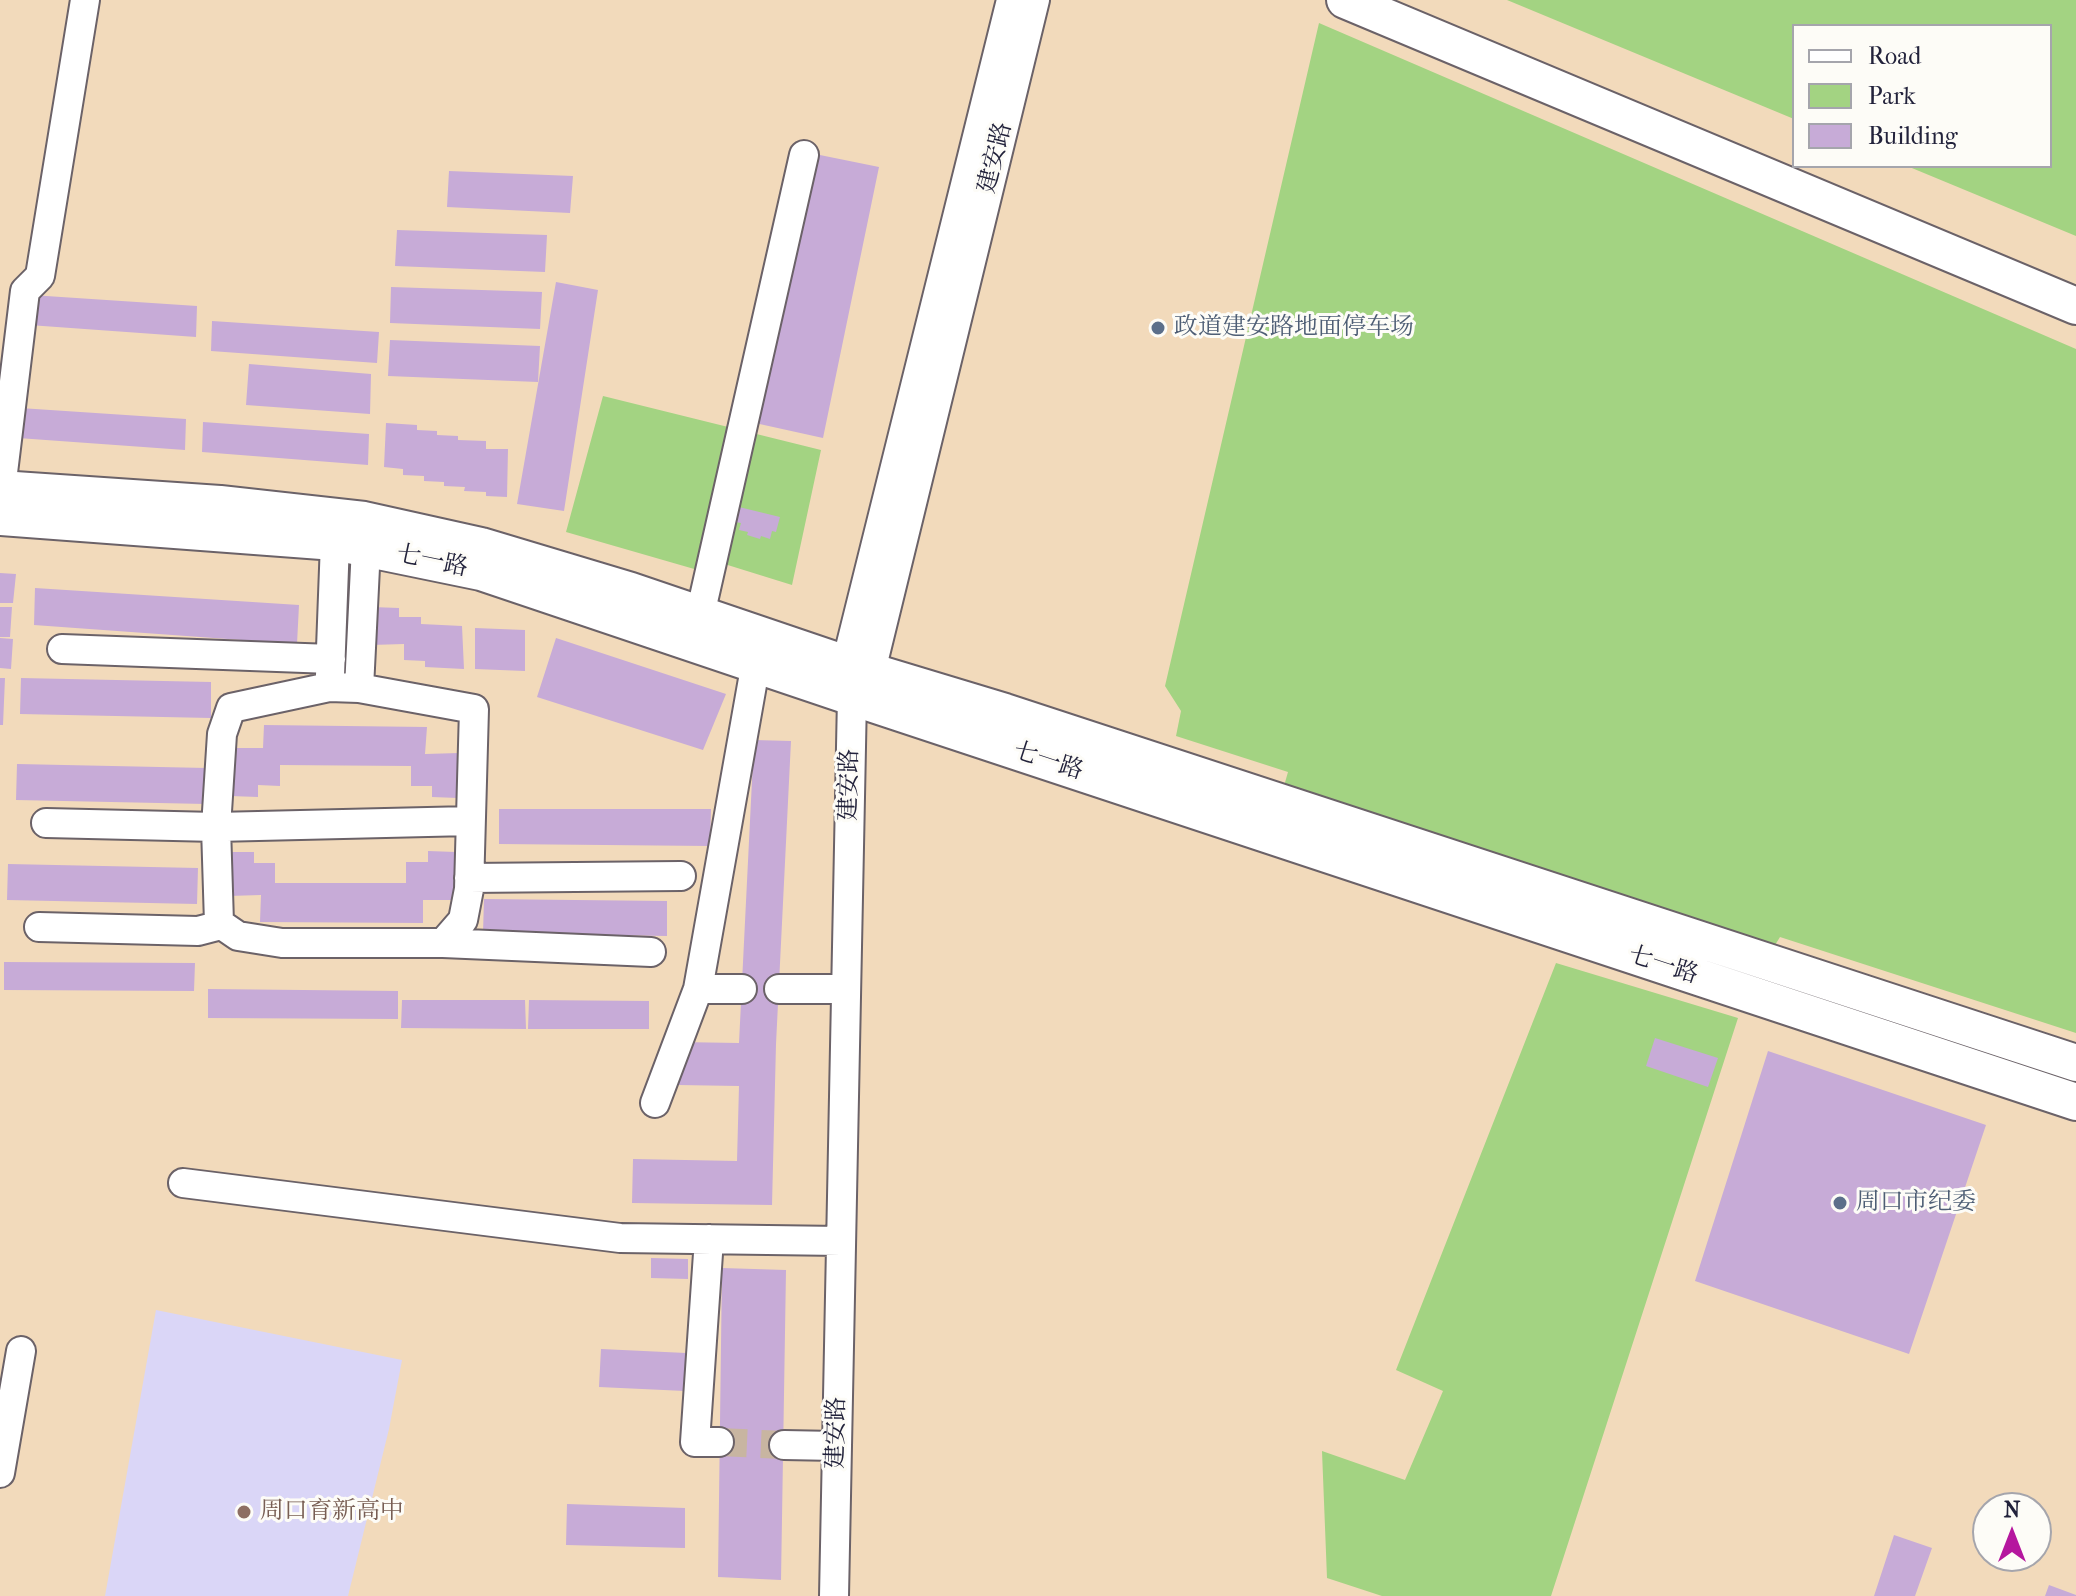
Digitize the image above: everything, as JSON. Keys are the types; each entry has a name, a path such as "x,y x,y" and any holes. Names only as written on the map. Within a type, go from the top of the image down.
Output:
{"main road":[{"path":"1345,0 2076,306"},
{"path":"1406,0 1792,160"},
{"path":"1810,168 2076,280"},
{"name":"七一路","path":"0,489 220,504 364,520 481,546 700,615 856,677 2076,1102"},
{"name":"七一路","path":"0,517 351,545 481,572 856,677 1005,712 2076,1063"}],"street":[{"path":"0,489 25,291 40,276 85,0"},
{"path":"856,677 1011,0"},
{"name":"建安路","path":"834,1596 846,989 856,677 1035,0"},
{"path":"700,615 804,155"},
{"path":"329,687 351,545"},
{"path":"351,545 359,688"},
{"path":"62,649 331,659"},
{"path":"655,1103 698,989 755,668"},
{"path":"443,943 463,920 469,889 474,709 359,688 329,687 231,708 222,734 216,827 219,923 238,936 282,943 443,943 651,952"},
{"path":"46,823 216,827 470,821"},
{"path":"469,878 681,876"},
{"path":"39,927 198,931 221,925"},
{"path":"698,989 742,989"},
{"path":"779,989 846,989"},
{"path":"183,1183 620,1238 841,1241"},
{"path":"709,1239 695,1442 719,1442"},
{"path":"0,1473 21,1351"},
{"path":"784,1445 836,1446"}],"shaded area":[{"name":"周口育新高中","path":"156,1310 402,1360 389,1429 348,1596 105,1596"}],"green space":[{"path":"1507,0 2076,0 2076,236 1912,168 2052,168 2052,24 1792,24 1792,118"},
{"path":"1319,23 2076,349 2076,1033 1780,937 1772,950 1284,786 1288,772 1176,736 1181,711 1165,686"},
{"path":"603,396 821,450 792,585 718,562 715,575 566,532"},
{"path":"1556,963 1738,1018 1551,1596 1382,1596 1327,1578 1322,1451 1405,1480 1443,1391 1396,1370"}],"building":[{"path":"815,154 879,167 823,438 755,423"},
{"path":"449,171 573,176 570,213 447,207"},
{"path":"397,230 547,235 545,272 395,266"},
{"path":"556,282 598,290 564,511 517,504"},
{"path":"391,287 542,292 540,329 390,323"},
{"path":"31,295 197,306 196,337 29,325"},
{"path":"212,321 379,332 377,363 211,351"},
{"path":"390,340 540,346 538,382 388,376"},
{"path":"249,364 371,374 370,414 246,405"},
{"path":"20,408 186,419 185,450 18,438"},
{"path":"203,422 369,434 368,465 202,452"},
{"path":"386,423 417,425 417,430 458,436 458,440 486,441 486,449 508,449 507,497 464,491 465,487 444,486 444,482 424,481 424,476 403,475 403,469 384,467"},
{"path":"739,507 780,517 776,532 772,531 770,539 761,536 760,539 739,530 741,523 735,522"},
{"path":"0,573 16,574 13,603 0,603"},
{"path":"35,588 299,605 297,644 34,625"},
{"path":"0,607 12,607 10,637 0,637"},
{"path":"372,607 399,608 399,617 421,617 421,624 462,626 464,669 425,667 425,661 404,660 404,644 371,645"},
{"path":"475,628 525,630 525,671 475,669"},
{"path":"0,638 13,639 11,669 0,668"},
{"path":"556,638 726,694 703,750 537,697"},
{"path":"0,678 5,678 3,725 0,725"},
{"path":"21,678 211,682 211,718 20,714"},
{"path":"264,725 427,727 425,754 459,753 458,798 432,797 432,786 411,786 411,766 280,765 280,786 258,785 258,797 230,796 230,748 263,748"},
{"path":"754,740 791,741 776,1044 772,1205 632,1203 633,1159 737,1161 739,1086 678,1085 678,1042 739,1043"},
{"path":"17,764 207,768 206,804 16,800"},
{"path":"499,809 711,809 710,846 499,844"},
{"path":"428,851 456,852 456,900 423,900 423,923 260,922 261,895 228,896 228,852 254,852 254,863 275,863 275,883 406,883 406,862 428,862"},
{"path":"8,864 198,868 197,904 7,900"},
{"path":"484,899 667,901 667,936 483,933"},
{"path":"4,962 195,963 194,991 4,990"},
{"path":"208,989 398,991 398,1019 208,1018"},
{"path":"402,1000 525,1000 526,1029 401,1028"},
{"path":"529,1000 649,1001 649,1029 528,1029"},
{"path":"1655,1038 1718,1058 1708,1087 1646,1066"},
{"name":"周口市纪委","path":"1768,1051 1986,1125 1909,1354 1695,1281"},
{"path":"651,1258 688,1259 688,1279 651,1278"},
{"path":"722,1268 786,1270 781,1580 718,1577"},
{"path":"601,1349 686,1353 685,1391 599,1387"},
{"path":"567,1504 685,1508 685,1548 566,1545"},
{"path":"1894,1535 1932,1548 1915,1596 1874,1596"},
{"path":"2049,1585 2076,1595 2076,1596 2045,1596"}],"tunnel":[{"path":"719,1442 784,1445"}],"place":[{"name":"政道建安路地面停车场","path":"1158,328"},
{"name":"周口市纪委","path":"1840,1203"},
{"name":"周口育新高中","path":"244,1512"}]}
